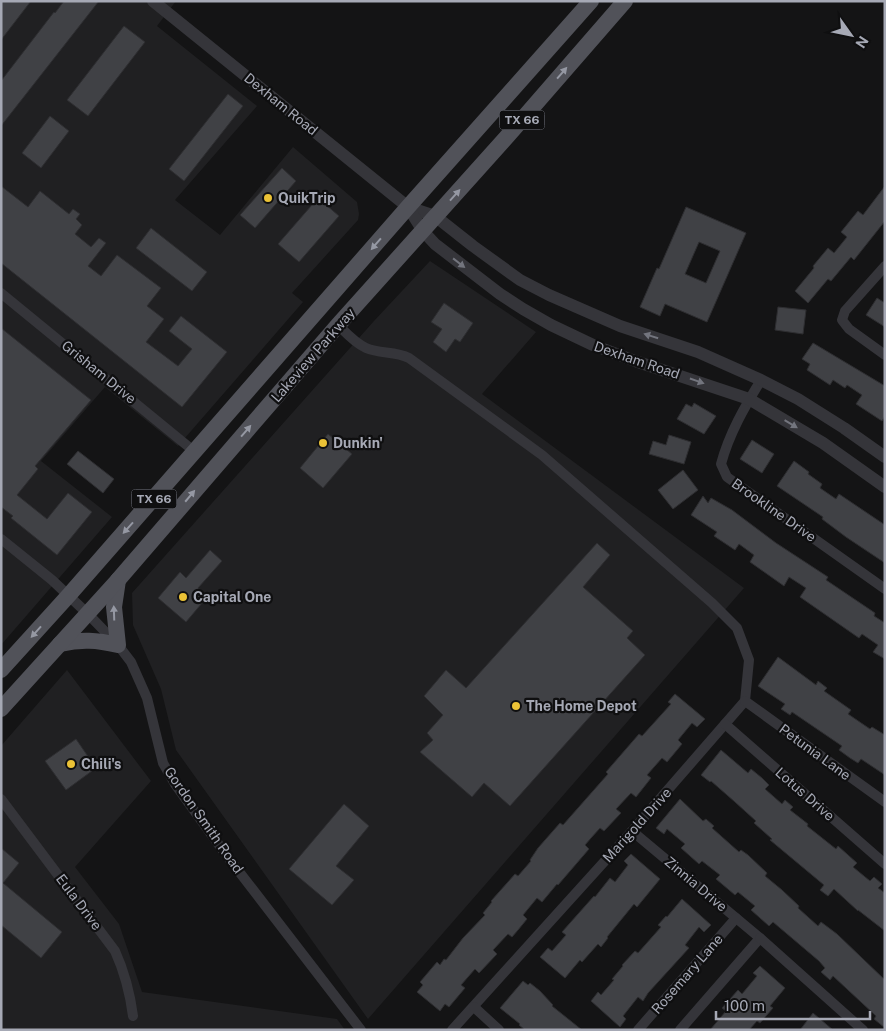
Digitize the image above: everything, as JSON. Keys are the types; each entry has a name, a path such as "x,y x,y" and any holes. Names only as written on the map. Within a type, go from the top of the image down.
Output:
{"main road":[{"name":"Lakeview Parkway","path":"1,670 591,1"},
{"name":"Lakeview Parkway","path":"1,709 118,580 338,325 423,231 624,1"},
{"path":"195,452 214,468"},
{"path":"60,644 85,640 118,645 114,607 118,580"}],"street":[{"name":"Dexham Road","path":"153,1 408,207 423,231 435,244 500,294 551,326 593,345 749,399 822,443 885,488"},
{"name":"Dexham Road","path":"408,207 435,216 520,280 549,295 620,326 698,352 761,380 798,399 885,457"},
{"path":"885,266 845,311 842,320 849,329 885,355"},
{"name":"Grisham Drive","path":"1,293 195,452"},
{"path":"338,325 355,341 367,348 409,358 542,455 712,603 737,628 749,660 744,701"},
{"name":"Brookline Drive","path":"761,380 749,399 725,450 721,464 727,477 885,589"},
{"name":"Gordon Smith Road","path":"1,540 69,595 118,645 131,662 147,698 163,763 174,784 362,1030"},
{"name":"Marigold Drive","path":"452,1030 632,831 744,701"},
{"name":"Petunia Lane","path":"744,701 885,802"},
{"name":"Lotus Drive","path":"725,724 885,864"},
{"name":"Eula Drive","path":"1,799 115,951 124,969 133,1016"},
{"name":"Zinnia Drive","path":"632,831 760,938 863,1030"},
{"name":"Rosemary Lane","path":"638,1030 736,918"},
{"path":"680,1030 760,938"},
{"path":"474,1007 499,1030"}],"shaded area":[{"path":"1,1 176,1 157,26 257,106 175,200 220,235 293,147 357,202 359,214 358,220 292,293 303,302 178,446 105,387 41,461 112,517 1,645"},
{"path":"430,261 536,332 482,394 744,588 368,1019 176,750 161,689 133,625 132,593 374,321"},
{"path":"67,670 151,781 75,867 119,924 142,992 337,1019 345,1030 1,1030 1,746"}],"building":[{"path":"1,1 31,1 1,40"},
{"path":"64,1 99,1 1,126 1,81"},
{"path":"124,26 145,42 88,116 67,100"},
{"path":"228,94 243,106 184,181 169,169"},
{"path":"50,116 69,131 41,168 22,153"},
{"name":"QuikTrip","path":"282,168 296,181 255,228 240,215"},
{"path":"1,186 28,207 40,191 69,214 73,209 80,214 76,219 82,225 75,234 91,247 99,238 106,243 88,266 101,276 117,255 161,288 147,306 164,319 146,342 178,366 192,349 169,331 181,316 227,352 182,407 1,263"},
{"path":"885,186 885,221 854,260 851,257 831,281 828,279 808,303 795,291 828,248 834,253 847,237 841,232 858,211 863,215"},
{"name":"QuikTrip","path":"318,198 339,216 299,262 278,244"},
{"path":"686,207 746,233 707,322 665,304 660,316 640,307 657,268 659,269","holes":["699,242 720,251 706,283 685,274"]},
{"path":"151,228 207,272 192,291 136,248"},
{"path":"877,298 885,303 885,327 866,315"},
{"path":"444,303 473,323 460,342 455,339 446,352 433,342 442,329 431,322"},
{"path":"778,307 806,310 803,334 775,330"},
{"path":"1,328 91,400 35,466 38,469 17,495 47,519 68,493 92,512 57,555 11,518 13,516 1,507"},
{"path":"813,343 885,386 885,416 882,421 856,404 862,395 847,385 845,388 833,380 830,385 807,370 810,364 802,359"},
{"path":"694,403 716,416 704,434 677,419 686,404 692,407"},
{"path":"328,434 352,454 323,488 300,468"},
{"path":"669,435 691,442 684,464 649,454 653,441 666,445"},
{"path":"752,440 774,454 762,473 740,459"},
{"path":"78,451 114,479 103,493 67,464"},
{"path":"794,461 822,484 820,488 836,499 839,494 885,525 885,563 777,486"},
{"path":"683,470 698,490 673,509 658,490"},
{"path":"703,496 708,503 711,498 732,510 776,543 828,577 826,580 875,613 874,616 885,623 885,659 873,652 878,645 862,634 859,638 800,597 806,588 789,577 784,586 750,562 754,555 739,544 735,550 714,536 717,532 691,515"},
{"name":"The Home Depot","path":"597,543 610,555 583,587 633,631 627,638 645,655 510,806 484,783 472,797 420,752 433,740 427,733 443,715 424,696 446,670 466,688"},
{"name":"Capital One","path":"210,550 222,561 198,588 208,596 186,622 158,598 180,572 186,578"},
{"path":"778,657 816,685 818,681 827,688 824,691 851,710 848,714 870,729 872,727 885,735 885,775 861,759 858,763 850,758 839,750 842,746 792,712 790,715 781,709 785,704 758,686"},
{"path":"675,694 705,719 697,727 692,723 678,740 682,744 667,762 662,758 647,775 651,778 636,797 631,793 616,809 621,813 604,831 600,828 585,845 589,849 558,885 542,902 537,898 523,915 527,919 512,937 508,934 493,950 497,954 479,973 475,969 461,985 465,988 449,1007 445,1004 440,1011 417,992 423,985 420,982 437,962 440,965 444,959 446,960 463,938 485,915 483,913 491,901 515,874 518,876 531,861 538,848 560,823 563,825 608,774 606,772 639,734 642,736 671,704 668,702"},
{"name":"Chili's","path":"76,739 96,768 66,790 45,761"},
{"path":"721,750 748,773 751,769 762,778 769,785 765,789 782,804 785,800 793,807 790,810 808,824 807,826 836,849 838,846 857,863 853,867 870,881 874,877 882,884 878,888 885,893 885,931 858,911 834,889 828,896 820,890 824,885 770,840 772,839 754,823 756,821 735,802 711,781 701,775"},
{"path":"680,799 703,821 706,819 714,826 712,828 739,852 741,850 748,855 767,873 765,876 799,906 798,908 818,926 821,922 837,934 885,980 885,1028 874,1019 876,1016 833,976 830,980 821,972 825,968 819,961 773,922 769,926 751,910 755,906 738,892 735,895 716,879 720,875 702,861 699,864 681,848 685,844 667,829 664,834 656,828"},
{"path":"344,804 369,826 336,866 354,880 332,905 289,869"},
{"path":"1,848 19,863 3,883 62,932 41,958 1,925"},
{"path":"631,854 660,879 637,907 634,904 601,947 598,944 582,962 580,960 565,978 540,957 548,948 552,951 566,935 562,932 610,878 615,882 628,865 624,861"},
{"path":"682,899 711,925 704,932 699,927 685,945 689,948 643,1001 638,997 623,1016 626,1019 620,1027 591,1001 598,992 601,995 614,980 612,979 622,965 635,951 638,953 661,927 658,925"},
{"path":"760,966 785,988 770,1006 773,1008 760,1023 757,1021 749,1030 710,1030 726,1011 722,1008 738,990 742,994 757,976 753,973"},
{"path":"523,981 528,985 530,983 540,991 552,1006 582,1030 525,1030 500,1008"},
{"path":"813,1013 833,1030 800,1030"}],"place":[{"name":"QuikTrip","path":"268,198"},
{"name":"Dunkin'","path":"323,443"},
{"name":"Capital One","path":"183,597"},
{"name":"The Home Depot","path":"516,706"},
{"name":"Chili's","path":"71,764"}]}
